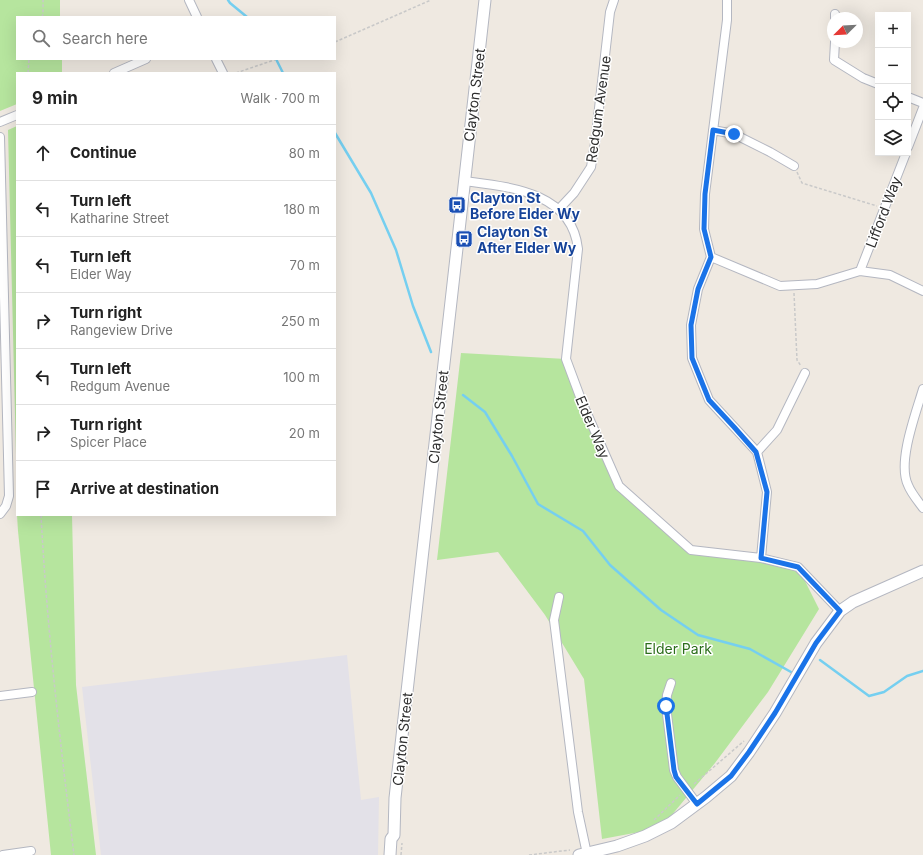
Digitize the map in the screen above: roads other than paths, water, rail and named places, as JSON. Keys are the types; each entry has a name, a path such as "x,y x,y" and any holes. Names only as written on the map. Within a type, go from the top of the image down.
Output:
{"main road":[{"name":"Clayton Street","path":"390,855 391,839 394,835 396,798 485,0"},
{"path":"584,852 617,846 645,836 672,823 731,776 775,713 816,643 840,611 853,602 923,571"},
{"name":"Clayton Street","path":"394,835 397,840 396,855"}],"street":[{"path":"189,0 197,16"},
{"name":"Redgum Avenue","path":"559,209 574,193 590,167 595,143 610,12 614,0"},
{"path":"727,0 727,20 705,201 704,229 711,257 698,289 691,325 692,358 709,400 756,452 767,492 761,558"},
{"path":"835,48 834,60 863,78 875,83"},
{"path":"116,72 144,60"},
{"path":"216,60 222,72"},
{"path":"911,98 923,103"},
{"path":"911,139 923,108"},
{"path":"0,122 16,115"},
{"path":"713,130 734,134 794,166"},
{"path":"0,137 9,496 6,506 0,514"},
{"name":"Lifford Way","path":"860,272 905,156"},
{"name":"Elder Way","path":"465,181 518,189 544,200 559,209 569,219 577,238 578,249 566,359 582,402 619,486 691,550 761,558 798,567 840,611"},
{"path":"711,257 780,286 817,284 860,272 890,275 923,291"},
{"path":"756,452 777,430 805,373"},
{"path":"923,389 910,434 903,468 908,485 923,508"},
{"path":"559,597 554,620 584,852"},
{"path":"671,683 667,695 666,706 674,770 676,777 697,804"},
{"path":"0,696 32,692"},
{"path":"4,855 31,851"}],"waterway":[{"path":"228,0 246,16"},
{"path":"276,60 282,72"},
{"path":"336,135 371,193 396,250 413,306 431,352"},
{"path":"463,395 485,412 512,456 538,504 583,531 610,565 661,610 698,635 750,649 791,672"},
{"path":"820,660 869,696 884,692 907,676 923,671"}],"place":[{"name":"Clayton St Before Elder Wy","path":"457,205"},
{"name":"Clayton St After Elder Wy","path":"464,239"}],"park label":[{"name":"Elder Park","path":"678,648"}]}
